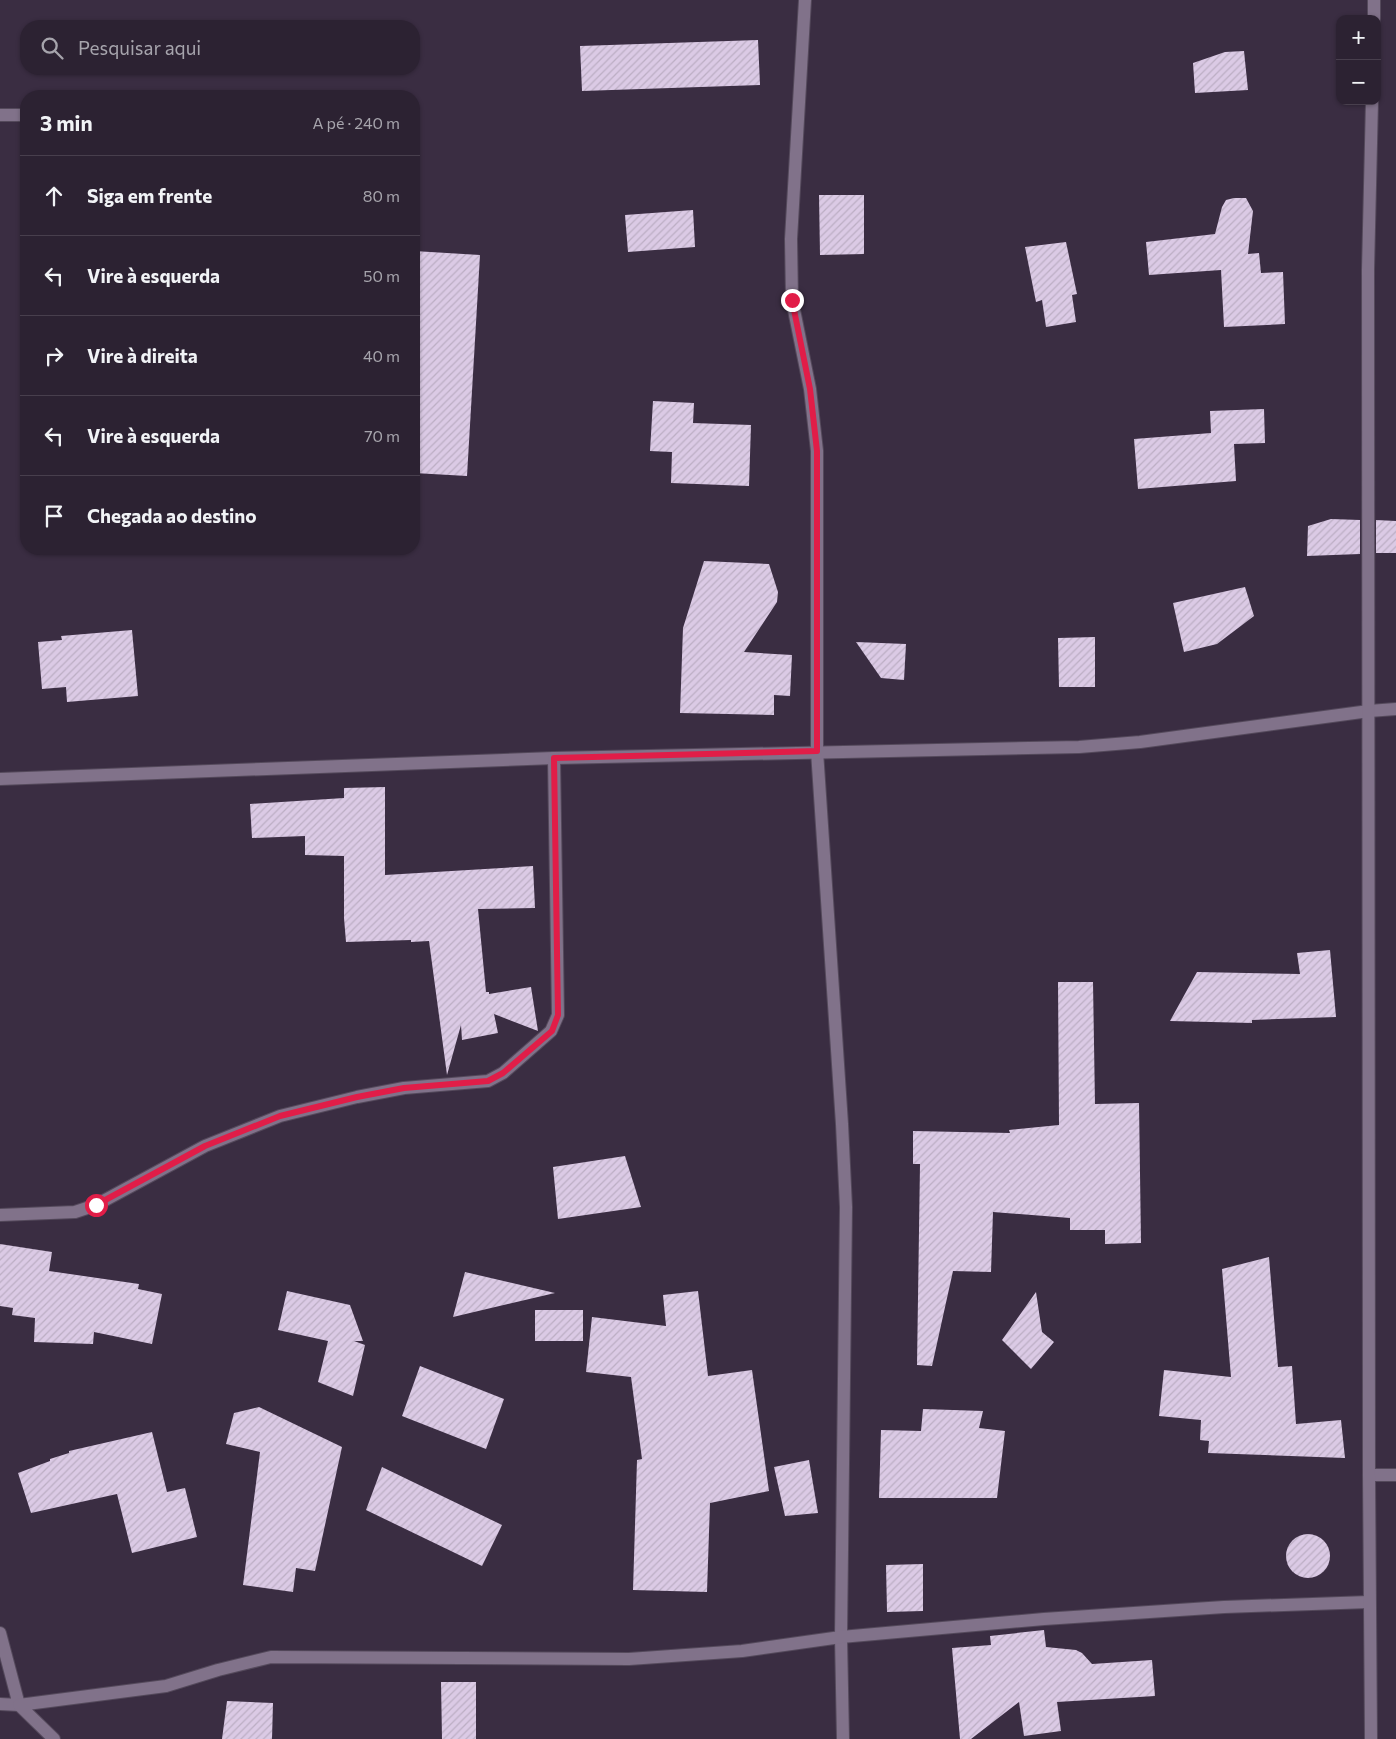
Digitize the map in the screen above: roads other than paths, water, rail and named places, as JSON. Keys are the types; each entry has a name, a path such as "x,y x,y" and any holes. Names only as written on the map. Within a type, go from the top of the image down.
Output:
{"street":[{"path":"805,0 790,239 792,300 810,389 817,451 817,751 842,1115 846,1207 841,1637 843,1739"},
{"path":"1374,0 1374,15"},
{"path":"1371,1739 1369,1602 1368,270 1372,105"},
{"path":"0,115 20,115"},
{"path":"0,779 554,758 1079,747 1140,742 1369,710 1396,709"},
{"path":"0,1215 75,1212 96,1205 205,1146 280,1116 357,1097 404,1088 488,1081 503,1073 552,1031 558,1015 554,758"},
{"path":"1369,1475 1396,1475"},
{"path":"0,1704 19,1705 166,1686 218,1670 272,1657 629,1659 742,1650 841,1637 1035,1620 1214,1607 1369,1602"},
{"path":"0,1633 19,1705 54,1739"}]}
